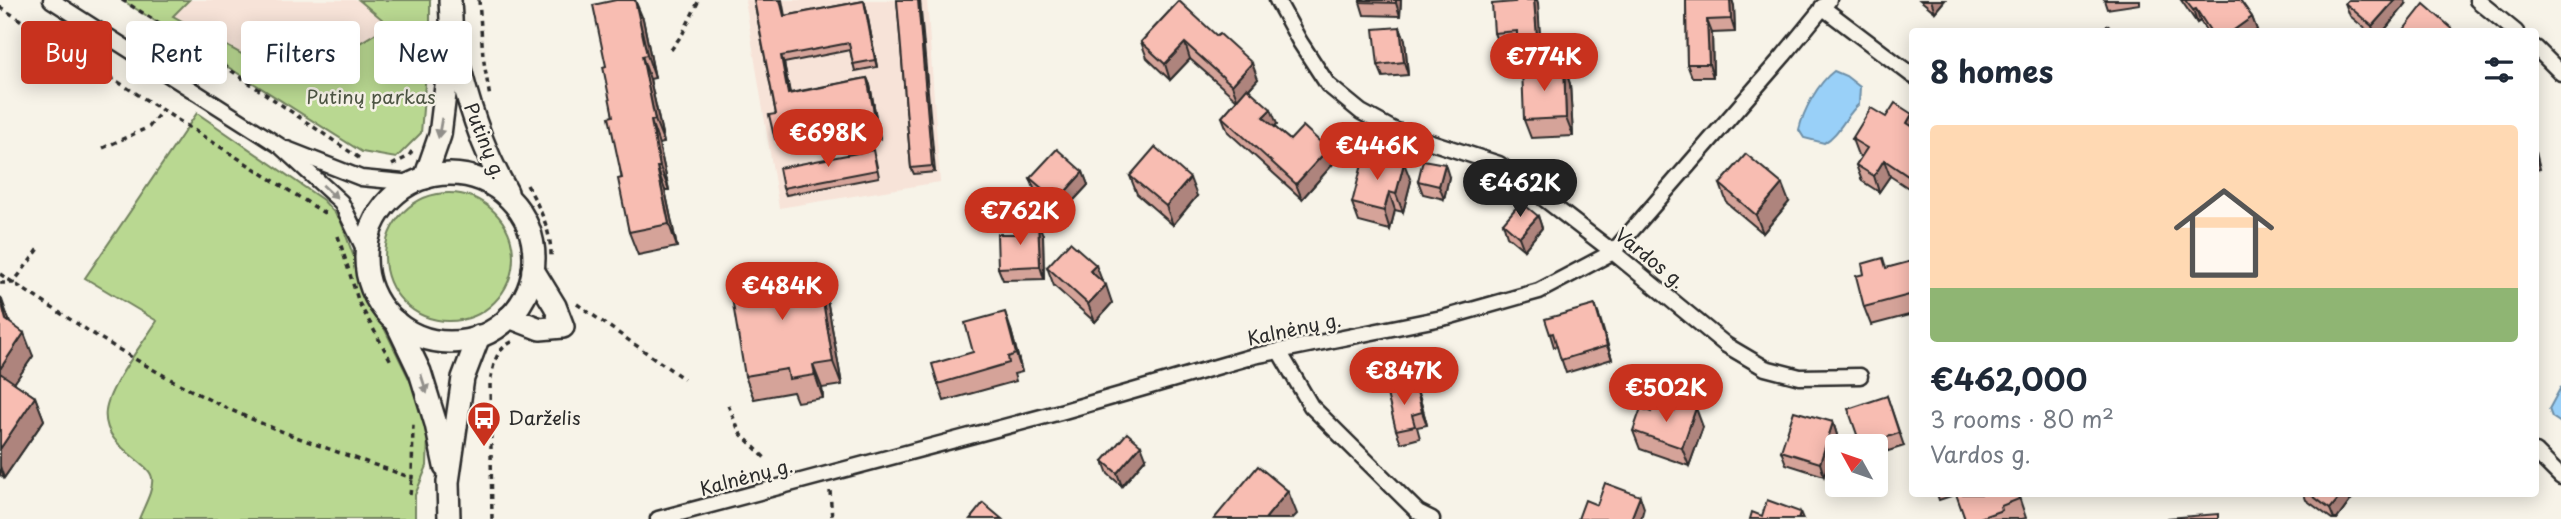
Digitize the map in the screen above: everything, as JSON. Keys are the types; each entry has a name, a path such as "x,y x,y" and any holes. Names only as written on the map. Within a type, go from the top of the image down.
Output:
{"main road":[{"name":"Putinų g.","path":"450,0 451,21"},
{"name":"Putinų g.","path":"419,180 440,135 446,84"},
{"name":"Putinų g.","path":"463,84 470,111 492,167 514,203"},
{"path":"509,317 540,329 563,327 555,306 542,267 524,218 502,192 473,177 441,174 419,180 394,195 380,212 370,231 366,253 367,273 373,291 382,308 396,322 415,334 435,341 450,342 479,336 495,328 509,317 520,303 542,267"},
{"path":"396,322 420,372 436,424 449,482"},
{"path":"449,519 449,482 463,378 479,336"}],"street":[{"path":"51,0 280,146 341,202 366,253"},
{"name":"Vardos g.","path":"1277,0 1328,85 1361,112 1394,130 1499,164 1613,252 1726,345 1765,369 1800,377 1860,376"},
{"path":"2477,0 2511,28"},
{"path":"1826,4 1909,73"},
{"name":"Kalnėnų g.","path":"658,519 1279,351 1447,317 1539,291 1613,252 1826,4"},
{"path":"2539,51 2561,73"},
{"path":"280,146 361,178 419,180"},
{"path":"1279,351 1311,406 1419,512 1432,519"},
{"path":"2539,455 2561,477"}],"path":[{"path":"122,0 185,39 366,164"},
{"path":"479,0 483,56 491,104"},
{"path":"671,50 683,33 699,0"},
{"path":"0,7 328,214"},
{"path":"103,148 149,127 163,109"},
{"path":"526,183 538,205 552,242 542,267"},
{"path":"13,283 41,246"},
{"path":"0,274 144,364 214,402 331,450 412,478"},
{"path":"0,283 13,283"},
{"path":"567,297 684,379"},
{"path":"490,382 492,519"},
{"path":"728,405 740,433 766,460"},
{"path":"410,413 413,424 411,495"},
{"path":"828,475 832,519"}],"shaded area":[{"path":"189,0 359,0 385,21 374,21 374,35 360,43 360,21 241,21 241,54 227,46 227,21 182,21 173,16"},
{"path":"745,0 927,0 940,182 779,208"}],"green space":[{"name":"Putinų parkas","path":"122,0 189,0 173,16 182,21 155,21"},
{"name":"Putinų parkas","path":"359,0 430,0 430,21 384,21"},
{"name":"Putinų parkas","path":"374,34 374,84 425,84 421,133 396,158 362,152 255,84 360,84 360,43"},
{"name":"Putinų parkas","path":"227,46 241,54 241,75 227,66"},
{"path":"197,113 323,200 340,219 367,293 420,401 428,432 427,466 415,495 415,519 139,519 150,493 152,478 143,465 126,452 111,434 106,423 106,410 113,389 157,321 85,278"},
{"path":"449,193 474,198 494,212 508,232 513,257 508,282 494,302 474,316 449,321 424,316 404,302 390,282 385,257 390,232 404,212 424,198"}],"water":[{"path":"1834,71 1860,87 1859,104 1824,143 1804,138 1799,130 1808,106 1822,83"},
{"path":"2561,387 2561,423 2552,417 2549,409"}],"building":[{"path":"616,0 635,0 647,55 642,56 655,120 651,121 660,167 657,167 669,224 629,232 618,179 622,178 609,117 613,116 603,67 606,66 593,5"},
{"path":"754,0 780,0 784,16 864,1 875,60 853,64 849,43 781,56 788,94 867,78 878,132 856,136 853,117 773,132 769,115 776,114"},
{"path":"897,0 918,0 932,166 911,168"},
{"path":"1396,0 1396,3 1360,2"},
{"path":"1514,0 1534,0 1537,38 1517,40 1517,31 1494,33 1492,4 1515,2"},
{"path":"1686,0 1730,0 1731,19 1707,20 1709,64 1687,64"},
{"path":"2185,0 2240,0 2252,17 2237,28 2208,28 2196,9 2193,10"},
{"path":"2348,0 2395,0 2372,26 2345,3"},
{"path":"1179,1 1252,63 1232,85 1185,43 1165,64 1141,42"},
{"path":"2424,4 2451,28 2405,28"},
{"path":"1400,27 1404,62 1378,65 1374,29"},
{"path":"1564,66 1566,118 1524,120 1522,68"},
{"path":"1247,88 1271,109 1263,117 1290,140 1303,126 1328,149 1296,184 1222,117"},
{"path":"1895,103 1909,112 1909,177 1884,160 1874,176 1856,165 1867,148 1852,139 1871,108 1886,117"},
{"path":"1155,147 1190,178 1166,206 1130,176"},
{"path":"1057,149 1083,172 1057,201 1030,178"},
{"path":"873,150 877,170 783,188 779,168"},
{"path":"1365,153 1404,163 1396,194 1389,192 1384,211 1352,203"},
{"path":"1746,154 1782,184 1756,215 1720,184"},
{"path":"1423,160 1445,164 1439,186 1418,181"},
{"path":"1521,202 1538,216 1519,237 1503,223"},
{"path":"1038,222 1040,266 998,268 997,234 1019,234 1019,223"},
{"path":"1070,242 1096,265 1090,271 1106,285 1088,304 1047,267"},
{"path":"1883,258 1886,268 1909,262 1909,295 1864,307 1856,276 1864,274 1862,264"},
{"path":"817,265 833,362 813,365 815,375 789,379 787,369 745,376 729,280"},
{"path":"0,297 6,320 24,333 0,369"},
{"path":"1595,305 1607,346 1561,360 1553,333 1550,334 1545,319"},
{"path":"1005,312 1016,354 1008,357 1009,363 938,384 932,364 973,352 965,323"},
{"path":"0,373 35,397 0,449"},
{"path":"1416,387 1422,412 1412,415 1415,426 1396,430 1387,394"},
{"path":"1887,396 1899,433 1888,437 1888,434 1857,434 1848,409"},
{"path":"1678,402 1696,408 1682,448 1633,431 1641,408 1651,412 1654,404 1675,411"},
{"path":"1794,411 1833,422 1829,434 1825,434 1825,447 1820,463 1781,451"},
{"path":"1127,433 1141,445 1117,473 1103,461"},
{"path":"1258,466 1288,491 1265,519 1214,519"},
{"path":"1605,483 1640,496 1631,519 1578,519 1585,500 1597,505"},
{"path":"1957,497 2019,499 2001,506 2002,510 1977,519 1965,519"},
{"path":"2314,497 2340,497 2330,509"},
{"path":"1767,500 1800,512 1798,519 1750,519 1752,512 1762,516"},
{"path":"983,503 1002,519 970,519"},
{"path":"2218,514 2218,519 2168,519 2168,518"}],"place":[{"name":"Darželis","path":"484,448"}]}
